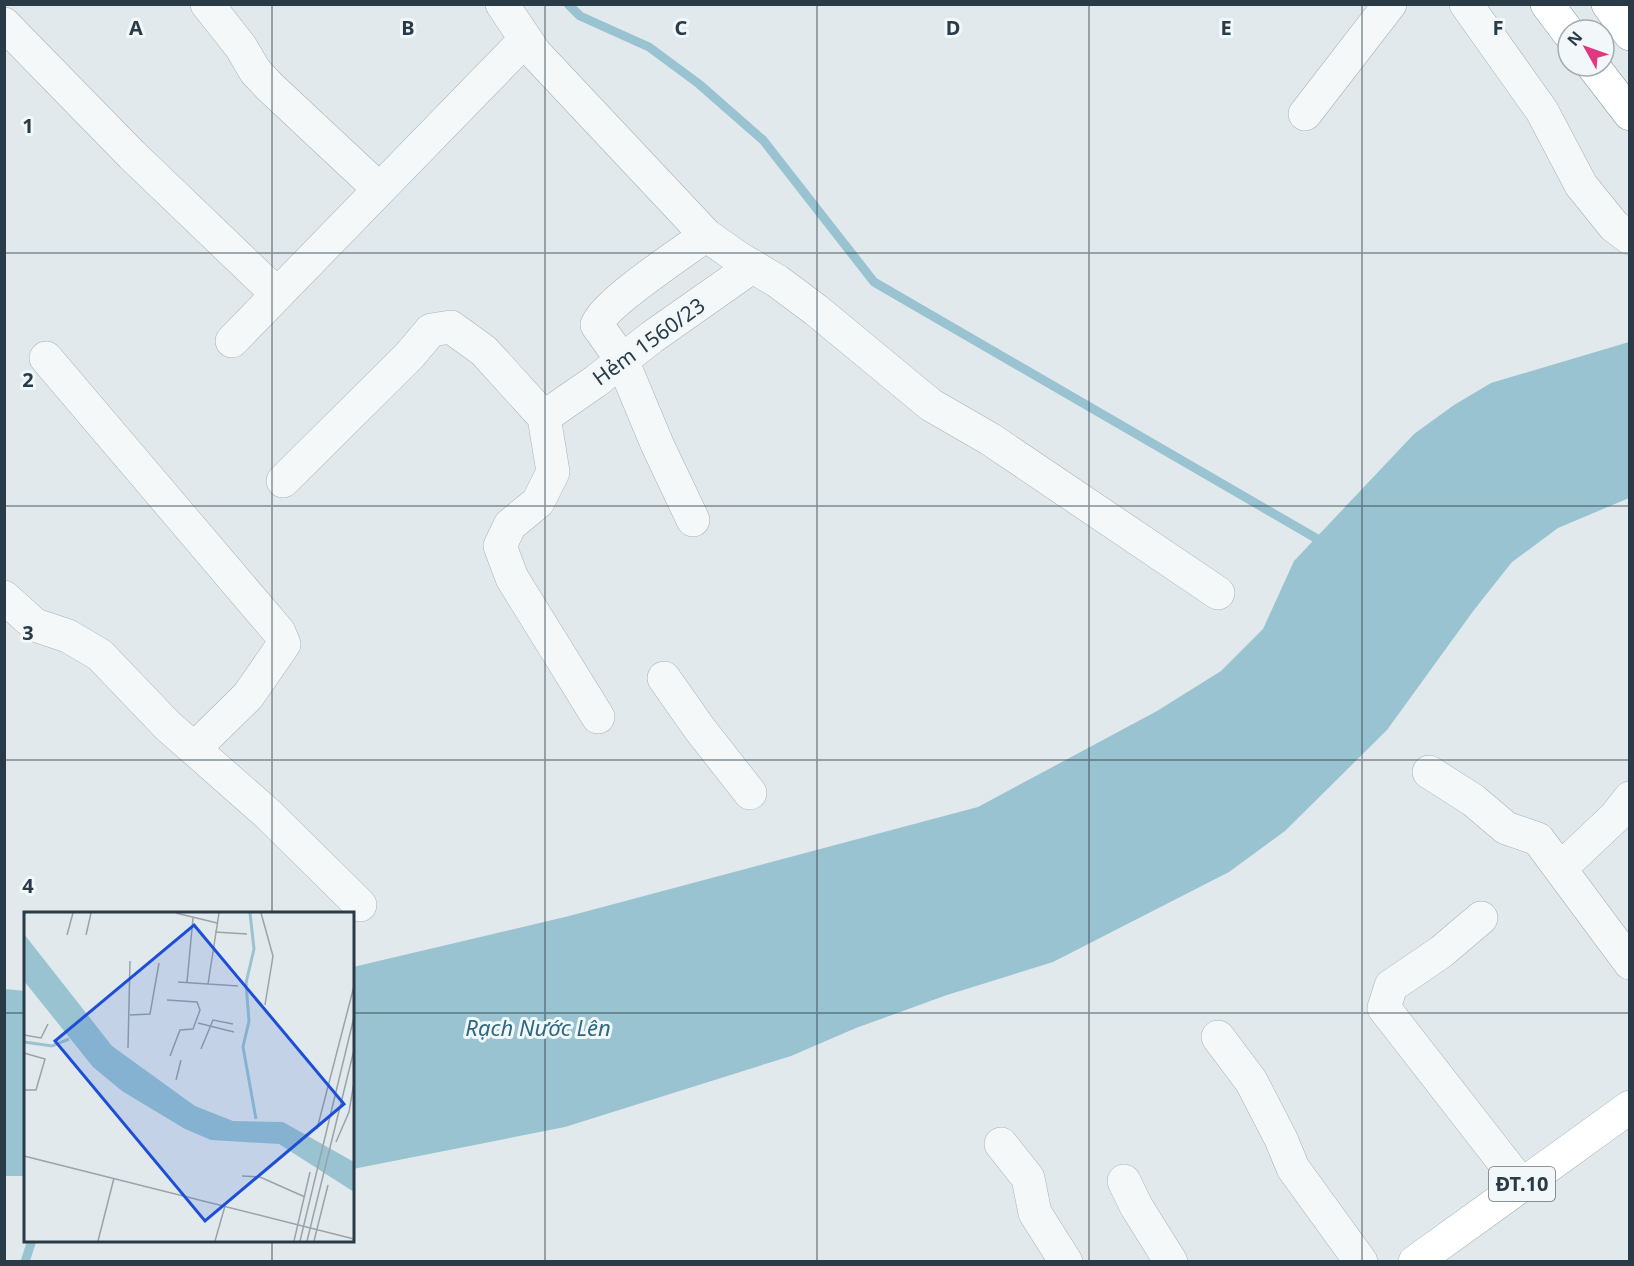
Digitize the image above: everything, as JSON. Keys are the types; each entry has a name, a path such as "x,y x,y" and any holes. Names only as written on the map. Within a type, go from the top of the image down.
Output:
{"main road":[{"path":"1547,4 1558,18"},
{"path":"1608,4 1629,34"},
{"path":"1602,78 1629,114"},
{"name":"ĐT.10","path":"1415,1262 1629,1107"}],"street":[{"path":"207,4 241,47 255,71 379,189"},
{"path":"502,4 535,53 706,235 777,281 816,310 932,405 1000,446 1218,593"},
{"path":"1305,114 1390,4"},
{"path":"1466,4 1542,111 1581,185 1614,226 1629,238"},
{"path":"4,24 132,155 277,294"},
{"path":"232,341 525,40"},
{"path":"693,520 657,444 622,360 598,330 598,320 616,302 706,235"},
{"name":"Hẻm 1560/23","path":"544,417 753,266"},
{"path":"283,481 410,356 431,330 452,327 484,351 544,417 553,472 538,502 510,525 500,546 512,578 598,717"},
{"path":"46,358 279,632 284,644 248,696 194,749"},
{"path":"4,597 34,625 68,636 100,655 168,726 269,814 360,905"},
{"path":"664,678 699,728 750,793"},
{"path":"1429,772 1473,800 1506,828 1538,839 1629,963"},
{"path":"1561,868 1616,817 1629,798"},
{"path":"1481,918 1441,952 1391,986 1384,1008 1521,1184"},
{"path":"1218,1037 1251,1080 1293,1168 1361,1262"},
{"path":"1001,1144 1028,1178 1035,1213 1066,1262"},
{"path":"1124,1181 1136,1206 1171,1262"}],"water":[{"name":"Rạch Nước Lên","path":"1629,342 1629,498 1558,528 1512,562 1474,610 1387,730 1285,831 1229,872 1053,962 947,995 856,1028 791,1056 565,1127 354,1169 354,967 569,916 978,807 1157,711 1221,671 1263,629 1294,561 1414,434 1454,405 1491,383"},
{"path":"5,989 24,991 24,1176 5,1176"}],"waterway":[{"path":"568,4 580,16 649,47 699,84 763,140 874,282 1326,544"},
{"path":"25,1262 31,1242"}]}
